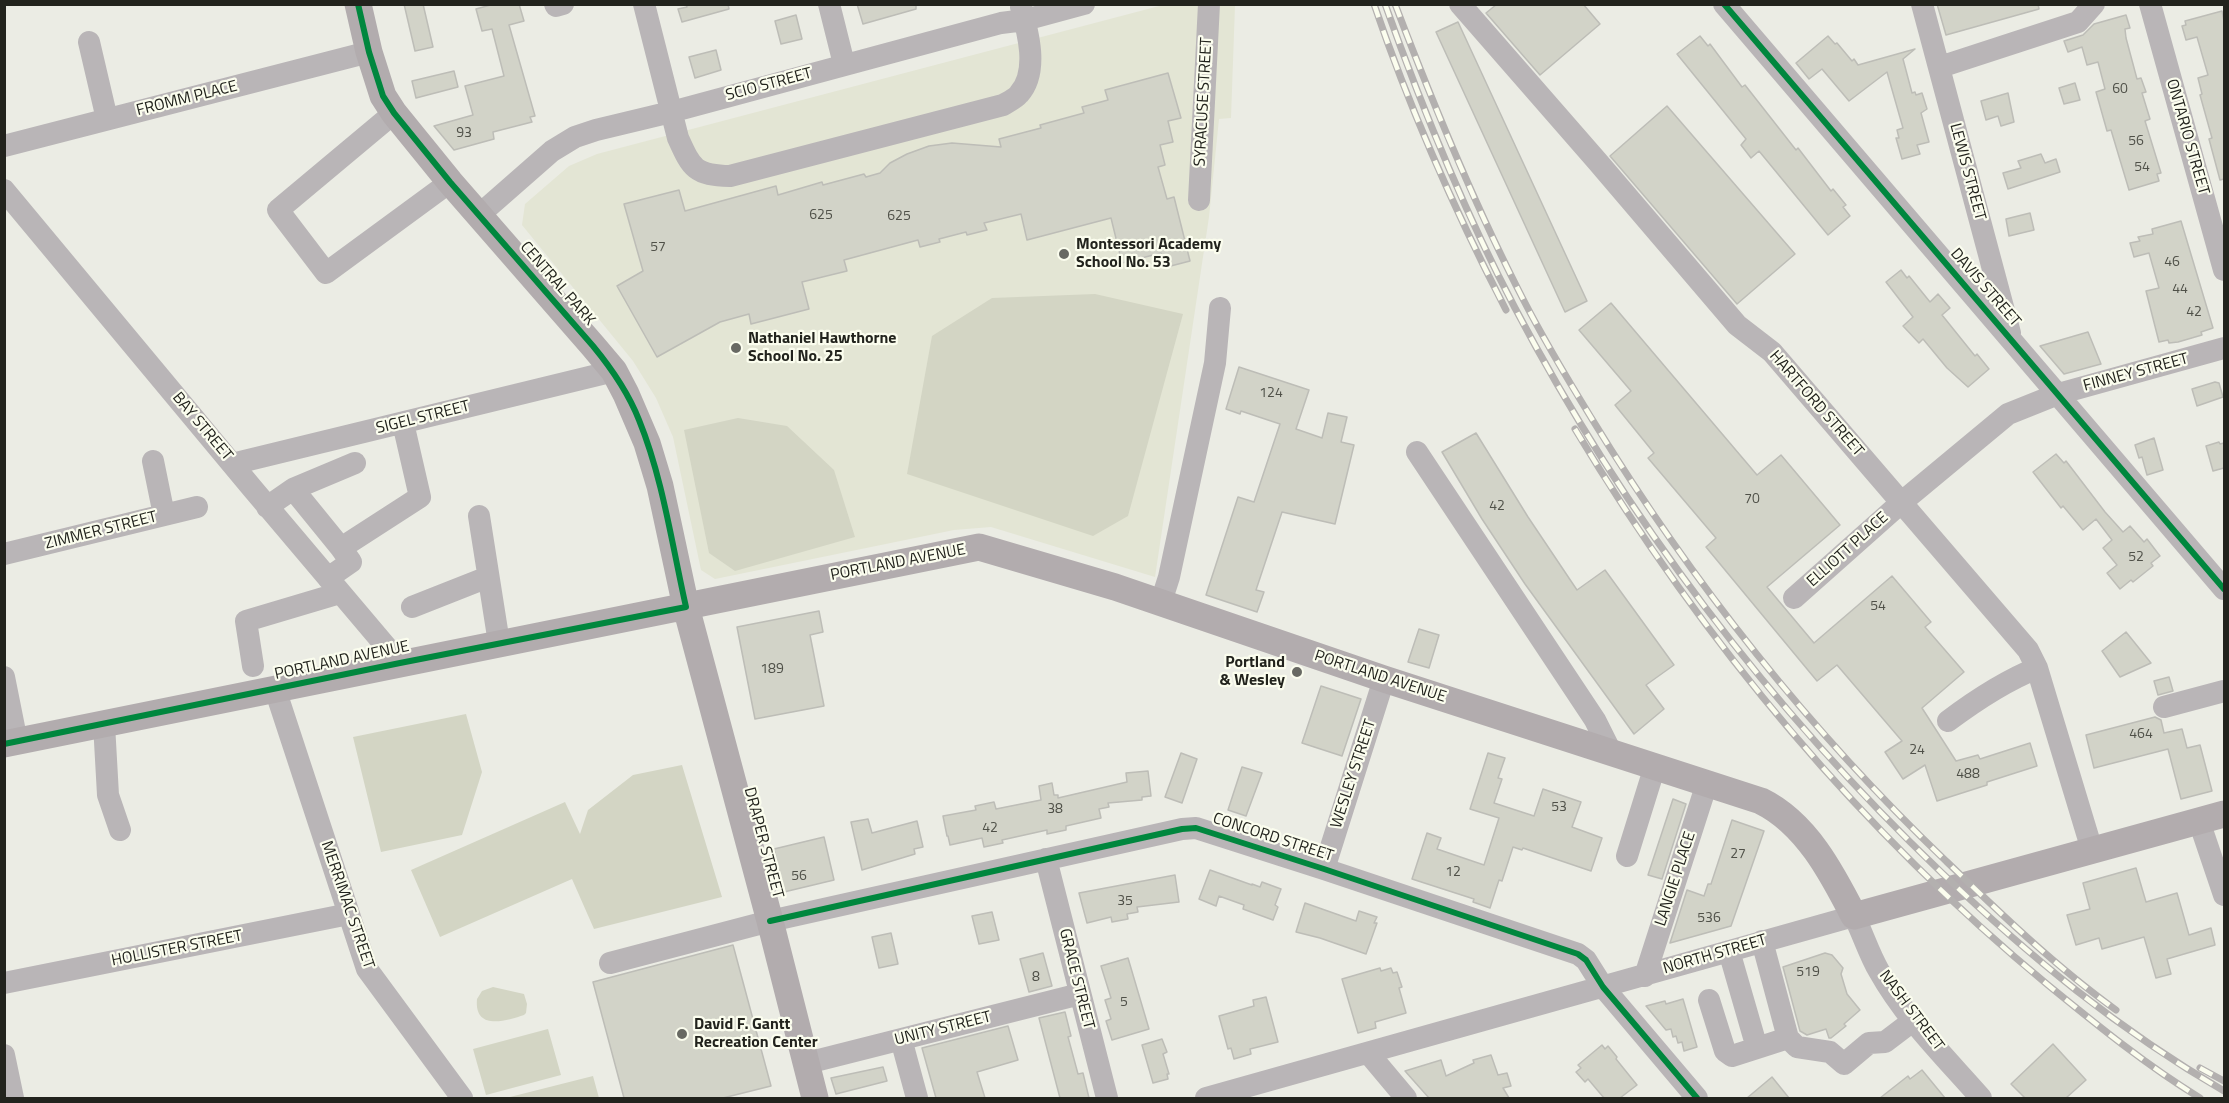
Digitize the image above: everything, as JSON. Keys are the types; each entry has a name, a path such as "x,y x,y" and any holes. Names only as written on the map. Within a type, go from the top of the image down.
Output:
{"main road":[{"name":"CENTRAL PARK","path":"358,4 369,52 383,96 394,113 450,182 614,371 639,419 647,443 660,486 686,607"},
{"name":"PORTLAND AVENUE","path":"11,743 979,547 1161,602 1384,680 1761,801 1782,812 1818,853 1829,868 1854,916"},
{"name":"DRAPER STREET","path":"686,607 815,1098"},
{"name":"NORTH STREET","path":"1854,916 2212,817"}],"street":[{"path":"555,4 556,6 563,4"},
{"path":"644,4 678,138 687,158 699,172 730,176 1003,105 1019,94 1028,77 1030,52 1023,12"},
{"path":"829,4 844,64"},
{"name":"SCIO STREET","path":"479,215 552,151 574,137 1001,23 1023,12 1084,4"},
{"name":"SYRACUSE STREET","path":"1199,200 1209,4"},
{"name":"HARTFORD STREET","path":"1460,4 1737,325 1772,352 2028,650 2037,668 2092,850"},
{"name":"DAVIS STREET","path":"1724,4 2224,589"},
{"name":"LEWIS STREET","path":"1922,4 2012,339"},
{"path":"1940,67 2078,22 2094,4"},
{"name":"ONTARIO STREET","path":"2150,4 2224,270"},
{"path":"89,42 107,119"},
{"name":"FROMM PLACE","path":"4,146 369,52"},
{"path":"394,113 278,210 326,273 450,182"},
{"name":"BAY STREET","path":"4,190 267,507 400,663"},
{"path":"1161,602 1169,577 1215,363 1220,308"},
{"name":"FINNEY STREET","path":"1902,502 2008,414 2058,394 2224,348"},
{"name":"SIGEL STREET","path":"232,464 614,371"},
{"path":"341,548 420,497 403,423"},
{"path":"1417,452 1594,720 1611,752"},
{"path":"153,462 164,515"},
{"path":"267,507 293,489 355,463"},
{"path":"253,666 246,621 334,585 351,562 293,489"},
{"name":"ELLIOTT PLACE","path":"1794,598 1902,502"},
{"name":"ZIMMER STREET","path":"4,554 197,507"},
{"path":"479,516 499,643"},
{"path":"412,607 488,577"},
{"path":"1948,721 1978,699 2037,668"},
{"path":"4,677 11,743"},
{"name":"WESLEY STREET","path":"1324,869 1384,680"},
{"name":"MERRIMAC STREET","path":"275,689 367,969 462,1098"},
{"path":"2164,707 2224,692"},
{"path":"104,724 108,795 120,830"},
{"path":"1627,856 1655,766"},
{"name":"LANGIE PLACE","path":"1645,976 1707,783"},
{"path":"2212,817 2224,895"},
{"name":"CONCORD STREET","path":"610,963 770,921 1182,829 1196,828 1569,950 1586,960 1603,987 1697,1098"},
{"name":"GRACE STREET","path":"1046,859 1107,1098"},
{"name":"HOLLISTER STREET","path":"4,983 349,914"},
{"name":"NORTH STREET","path":"1206,1098 1854,916"},
{"name":"NASH STREET","path":"1854,916 1877,969 1914,1020 1981,1098"},
{"path":"1762,941 1788,1038 1797,1047 1830,1052 1844,1064 1869,1043 1885,1042 1914,1020"},
{"path":"1729,951 1757,1048"},
{"name":"UNITY STREET","path":"807,1063 1080,994"},
{"path":"1709,1000 1725,1051 1732,1056 1788,1038"},
{"path":"901,1039 917,1098"},
{"path":"1369,1054 1406,1098"},
{"path":"4,1055 13,1098"}],"shaded area":[{"path":"1163,5 1235,5 1231,118 1219,119 1209,217 1155,577 991,527 954,530 715,579 701,570 673,437 656,398 633,361 522,225 525,204 569,166 597,154"},
{"path":"1095,294 1183,314 1128,516 1093,536 907,474 932,336 992,298"},
{"path":"738,418 787,426 834,470 855,537 735,571 709,553 684,430"},
{"path":"466,714 482,772 462,835 381,852 353,737"},
{"path":"682,765 722,897 594,929 572,879 440,937 411,870 565,802 580,834 588,810 633,775"},
{"path":"493,987 524,994 527,1004 526,1013 500,1021 486,1020 477,1009 477,999 482,991"},
{"path":"548,1029 561,1075 486,1095 473,1049"},
{"path":"593,1076 599,1098 506,1098"}],"building":[{"path":"404,4 423,4 433,47 415,51"},
{"path":"494,4 519,4 524,21 509,25 535,116 530,117 532,122 493,132 494,139 454,150 434,126 473,115 465,86 504,76 492,29 482,31 476,9"},
{"path":"686,4 728,4 729,9 682,22 678,9 687,7"},
{"path":"857,4 916,4 916,9 863,24"},
{"path":"1497,4 1583,4 1600,24 1540,75 1486,13"},
{"path":"1937,4 2038,4 2039,9 1946,35"},
{"path":"2222,11 2224,21 2224,179 2220,180 2209,139 2212,138 2200,95 2202,94 2198,78 2208,75 2197,37 2186,40 2182,26 2186,25 2185,21"},
{"path":"796,15 802,39 781,44 775,21"},
{"path":"2126,15 2130,28 2125,29 2126,38 2137,79 2141,78 2146,92 2142,93 2150,119 2145,121 2161,173 2157,174 2159,181 2129,190 2111,130 2107,131 2096,92 2105,89 2098,62 2087,65 2082,47 2068,52 2064,41 2083,35 2094,24"},
{"path":"1458,22 1587,301 1565,312 1436,32"},
{"path":"1700,36 1708,46 1710,44 1742,87 1745,85 1796,150 1798,148 1831,191 1833,189 1846,205 1843,207 1850,216 1828,235 1759,151 1751,158 1741,145 1746,139 1677,54"},
{"path":"1828,36 1858,65 1915,49 1903,59 1912,93 1915,92 1916,95 1922,93 1927,109 1921,113 1929,142 1917,145 1920,154 1902,159 1896,138 1899,138 1897,130 1903,128 1887,72 1849,101 1822,69 1809,79 1796,63"},
{"path":"716,50 721,70 695,78 689,57"},
{"path":"454,71 458,87 416,98 412,81"},
{"path":"1168,73 1181,118 1168,121 1173,142 1160,145 1165,165 1158,167 1167,199 1174,197 1190,261 1163,268 1161,253 1122,263 1111,218 1027,240 1021,214 984,223 987,230 967,235 966,232 920,247 918,240 844,260 847,271 802,282 809,309 751,324 749,314 720,322 657,357 617,286 643,271 624,204 679,190 685,211 776,186 778,195 822,182 823,185 864,174 866,177 880,173 890,163 929,146 952,143 1001,147 999,139 1084,113 1082,107 1108,100 1105,90"},
{"path":"2075,83 2080,100 2064,104 2059,88"},
{"path":"2008,93 2014,122 2001,126 1998,116 1986,120 1981,101"},
{"path":"1667,106 1795,254 1737,304 1610,156"},
{"path":"2041,154 2045,163 2056,159 2060,172 2008,189 2003,173 2021,168 2018,161"},
{"path":"2030,213 2034,230 2009,236 2006,219"},
{"path":"2181,221 2213,328 2201,332 2202,335 2178,342 2169,343 2168,340 2159,342 2146,291 2159,288 2149,253 2134,257 2130,243 2140,241 2138,237 2153,234 2152,229"},
{"path":"1901,270 1907,278 1909,276 1930,302 1938,294 1950,308 1942,315 1975,356 1977,354 1989,369 1968,387 1947,368 1923,339 1919,343 1903,326 1913,317 1886,282"},
{"path":"1611,303 1757,475 1781,455 1840,525 1767,587 1814,643 1892,576 1931,622 1925,627 1964,672 1922,708 1956,761 1978,755 1980,759 2030,743 2037,766 1937,801 1925,765 1903,779 1885,752 1902,741 1837,665 1817,681 1706,547 1716,538 1648,458 1654,453 1615,405 1631,391 1579,330"},
{"path":"2088,332 2101,364 2064,374 2040,346"},
{"path":"1239,367 1309,390 1296,429 1322,438 1328,413 1347,417 1341,442 1354,445 1335,524 1282,512 1256,590 1264,592 1257,612 1206,595 1238,497 1254,502 1280,424 1241,411 1240,414 1226,409"},
{"path":"2215,382 2219,383 2223,397 2197,406 2192,389"},
{"path":"1476,433 1577,590 1605,570 1674,665 1646,685 1664,709 1634,734 1525,584 1482,519 1442,452"},
{"path":"2154,438 2163,470 2147,475 2142,457 2139,458 2135,445"},
{"path":"2219,442 2224,443 2224,468 2213,471 2206,446"},
{"path":"2056,454 2064,463 2066,461 2123,532 2130,526 2144,542 2147,539 2160,556 2151,563 2153,566 2120,589 2107,573 2117,565 2103,548 2112,540 2096,519 2083,530 2063,506 2061,508 2033,472"},
{"path":"819,611 823,632 810,635 824,706 755,719 737,627"},
{"path":"1419,629 1439,635 1429,668 1408,662"},
{"path":"2126,632 2151,663 2120,677 2102,651"},
{"path":"2169,677 2173,691 2158,695 2154,681"},
{"path":"1321,686 1361,699 1342,756 1302,743"},
{"path":"2155,717 2161,720 2164,733 2182,729 2187,748 2200,745 2212,791 2181,799 2168,749 2094,768 2086,735"},
{"path":"1181,753 1197,759 1182,803 1165,797"},
{"path":"1488,753 1505,758 1498,778 1502,779 1494,803 1534,816 1543,789 1581,802 1572,827 1602,838 1591,871 1523,848 1522,850 1513,847 1490,908 1473,902 1474,899 1412,879 1427,833 1441,838 1437,849 1484,865 1499,818 1470,809"},
{"path":"1242,767 1262,773 1246,816 1228,810"},
{"path":"1148,771 1151,796 1142,797 1142,800 1108,803 1109,807 1099,809 1101,818 1066,826 1066,830 1047,834 1047,830 1002,840 1003,843 984,847 982,838 950,845 943,816 976,810 975,806 994,802 996,809 1041,800 1039,786 1052,783 1054,795 1058,795 1058,798 1127,782 1126,773"},
{"path":"1673,799 1686,804 1662,879 1648,875"},
{"path":"868,819 872,833 917,821 923,847 914,849 915,854 862,870 851,822"},
{"path":"1732,820 1764,831 1731,926 1670,943 1687,890 1704,896 1708,884 1711,884"},
{"path":"824,837 834,880 784,892 774,849"},
{"path":"2136,868 2146,902 2177,893 2189,935 2211,928 2215,945 2167,959 2171,974 2156,978 2144,937 2102,949 2099,938 2076,945 2067,915 2090,909 2083,883"},
{"path":"1210,870 1252,885 1260,887 1262,882 1281,889 1275,905 1278,907 1273,920 1243,909 1244,905 1219,896 1216,906 1199,899"},
{"path":"1175,875 1179,902 1137,907 1138,912 1127,914 1128,919 1112,922 1111,917 1087,923 1079,893"},
{"path":"1305,903 1356,921 1359,911 1377,917 1366,954 1296,932"},
{"path":"992,912 999,940 979,944 972,916"},
{"path":"891,933 898,964 879,968 872,937"},
{"name":"David F. Gantt Recreation Center","path":"733,945 771,1086 723,1098 624,1098 593,982"},
{"path":"1043,953 1052,986 1029,992 1020,959"},
{"path":"1825,953 1832,955 1843,968 1841,974 1847,994 1860,1010 1831,1038 1826,1029 1807,1035 1800,1031 1783,967"},
{"path":"1128,958 1149,1029 1112,1040 1106,1021 1111,1019 1105,1000 1111,998 1101,966"},
{"path":"1380,968 1381,971 1391,968 1393,973 1397,972 1406,1013 1375,1022 1376,1028 1358,1033 1342,979"},
{"path":"1266,997 1278,1042 1250,1049 1251,1054 1234,1059 1231,1048 1228,1049 1219,1016 1254,1006 1253,1000"},
{"path":"1683,999 1697,1047 1684,1051 1682,1042 1678,1043 1671,1029 1666,1030 1646,1006"},
{"path":"1065,1012 1071,1036 1068,1037 1078,1074 1083,1073 1089,1098 1060,1098 1039,1018"},
{"path":"1008,1026 1018,1060 977,1072 985,1098 936,1098 922,1048"},
{"path":"1162,1039 1167,1052 1163,1054 1169,1074 1167,1074 1168,1079 1153,1083 1142,1045"},
{"path":"2053,1044 2086,1080 2066,1098 2025,1098 2011,1084"},
{"path":"1602,1045 1605,1049 1608,1046 1637,1085 1620,1098 1604,1098 1588,1079 1585,1082 1576,1072 1581,1068 1578,1065"},
{"path":"1491,1055 1498,1075 1507,1073 1511,1086 1503,1088 1509,1098 1429,1098 1405,1071 1441,1060 1446,1076 1474,1063 1473,1060"},
{"path":"883,1067 887,1081 836,1094 831,1078"},
{"path":"1922,1070 1945,1098 1880,1098 1908,1076 1910,1079"},
{"path":"1772,1077 1789,1098 1747,1098"}],"railway":[{"path":"1374,4 1434,160 1506,310"},
{"path":"1385,4 1445,159 1478,234 1515,308 1604,462 1653,536 1706,608 1761,678 1819,745 1879,810 1975,904 2077,991 2148,1043 2224,1091"},
{"path":"1395,4 1455,153 1488,227 1539,330 1630,479 1711,596 1800,706 1896,811 1966,881 2028,938 2116,1010"},
{"path":"1575,429 1675,583 1730,656 1849,796 1912,862 2048,985 2103,1030 2200,1098"},
{"path":"2200,1068 2224,1081"}],"cycle path":[{"path":"4,744 686,607 654,465 639,420 625,390 593,346 450,182 394,113 383,96 369,52 358,4"},
{"path":"1724,4 2224,589"},
{"path":"770,921 1182,829 1196,828 1578,954 1586,960 1603,987 1697,1098"}],"place":[{"name":"Montessori Academy School No. 53","path":"1064,254"},
{"name":"Nathaniel Hawthorne School No. 25","path":"736,348"},
{"name":"Portland & Wesley","path":"1297,672"},
{"name":"David F. Gantt Recreation Center","path":"682,1034"}]}
